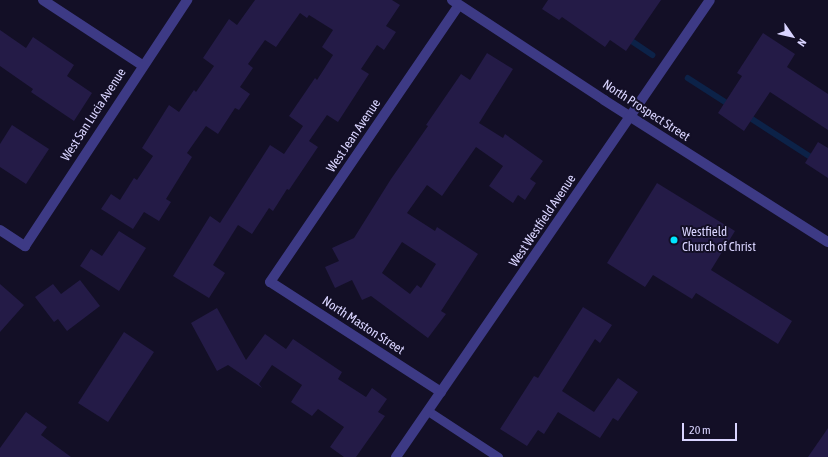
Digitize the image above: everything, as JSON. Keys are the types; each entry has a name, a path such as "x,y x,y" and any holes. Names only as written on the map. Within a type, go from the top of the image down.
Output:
{"street":[{"path":"43,0 142,65"},
{"name":"West San Lucia Avenue","path":"0,230 24,246 142,65 187,0"},
{"name":"West Westfield Avenue","path":"396,457 710,0"},
{"name":"North Prospect Street","path":"456,2 630,116 828,242"},
{"name":"West Jean Avenue","path":"270,282 456,2"},
{"name":"North Maston Street","path":"270,282 441,392"}],"lane":[{"path":"428,411 498,457"}],"building":[{"path":"255,0 392,0 400,5 386,26 396,32 384,50 377,45 361,69 369,74 338,122 327,115 309,141 318,147 289,190 287,189 273,211 269,208 252,234 238,225 213,265 225,273 209,298 173,276 210,216 220,223 270,145 284,154 303,126 289,116 315,78 317,80 333,55 322,47 333,30 309,15 307,18 300,13 276,47 265,40 248,64 253,68 240,87 250,94 239,110 235,108 218,134 206,126 187,153 192,157 166,199 171,202 159,221 144,212 133,229 101,209 111,194 120,200 134,178 137,180 153,156 142,148 169,105 179,112 194,90 196,92 214,66 203,58 229,19 237,25"},
{"path":"548,0 661,0 626,51 610,40 605,47 562,17 559,20 542,9"},
{"path":"0,30 26,48 33,37 74,65 67,76 92,93 74,121 31,92 33,89 0,66"},
{"path":"763,33 795,54 787,67 828,94 828,130 770,92 744,131 718,113 742,76 737,73"},
{"path":"487,53 513,69 479,123 503,138 505,134 543,161 530,179 536,183 525,200 518,195 513,203 489,186 503,166 476,147 442,196 427,185 407,213 435,231 437,227 478,254 441,311 446,314 428,338 371,296 362,300 352,280 335,288 325,267 339,261 332,248 354,238 391,179 428,126 426,125 461,74 470,80","holes":["402,242 436,264 421,288 417,285 410,294 382,273"]},
{"path":"12,125 49,149 26,184 0,167 0,144"},
{"path":"818,142 828,148 828,178 805,163"},
{"path":"657,183 735,231 711,270 792,321 778,344 696,293 692,299 653,275 645,287 607,263"},
{"path":"119,231 146,248 119,291 80,266 91,249 102,256"},
{"path":"80,280 100,306 67,331 58,319 54,322 35,297 53,284 61,294"},
{"path":"0,284 24,305 0,332"},
{"path":"583,307 612,325 600,343 595,339 562,391 594,412 618,378 638,392 618,421 613,418 600,438 558,412 544,434 538,430 527,446 500,429 534,376 538,378"},
{"path":"217,308 246,360 265,334 286,349 293,339 342,372 338,379 366,397 372,388 387,399 378,412 385,416 356,457 344,457 330,447 344,427 318,409 312,416 291,402 302,385 272,365 259,384 262,388 228,365 217,371 191,323"},
{"path":"124,332 154,352 108,422 78,403"},
{"path":"26,412 47,427 41,435 71,457 0,457 0,448"},
{"path":"828,428 828,457 808,457"}],"waterway":[{"path":"626,37 653,55"},
{"path":"688,78 730,105"},
{"path":"746,115 814,159"}],"place":[{"name":"Westfield Church of Christ","path":"674,240"}]}
